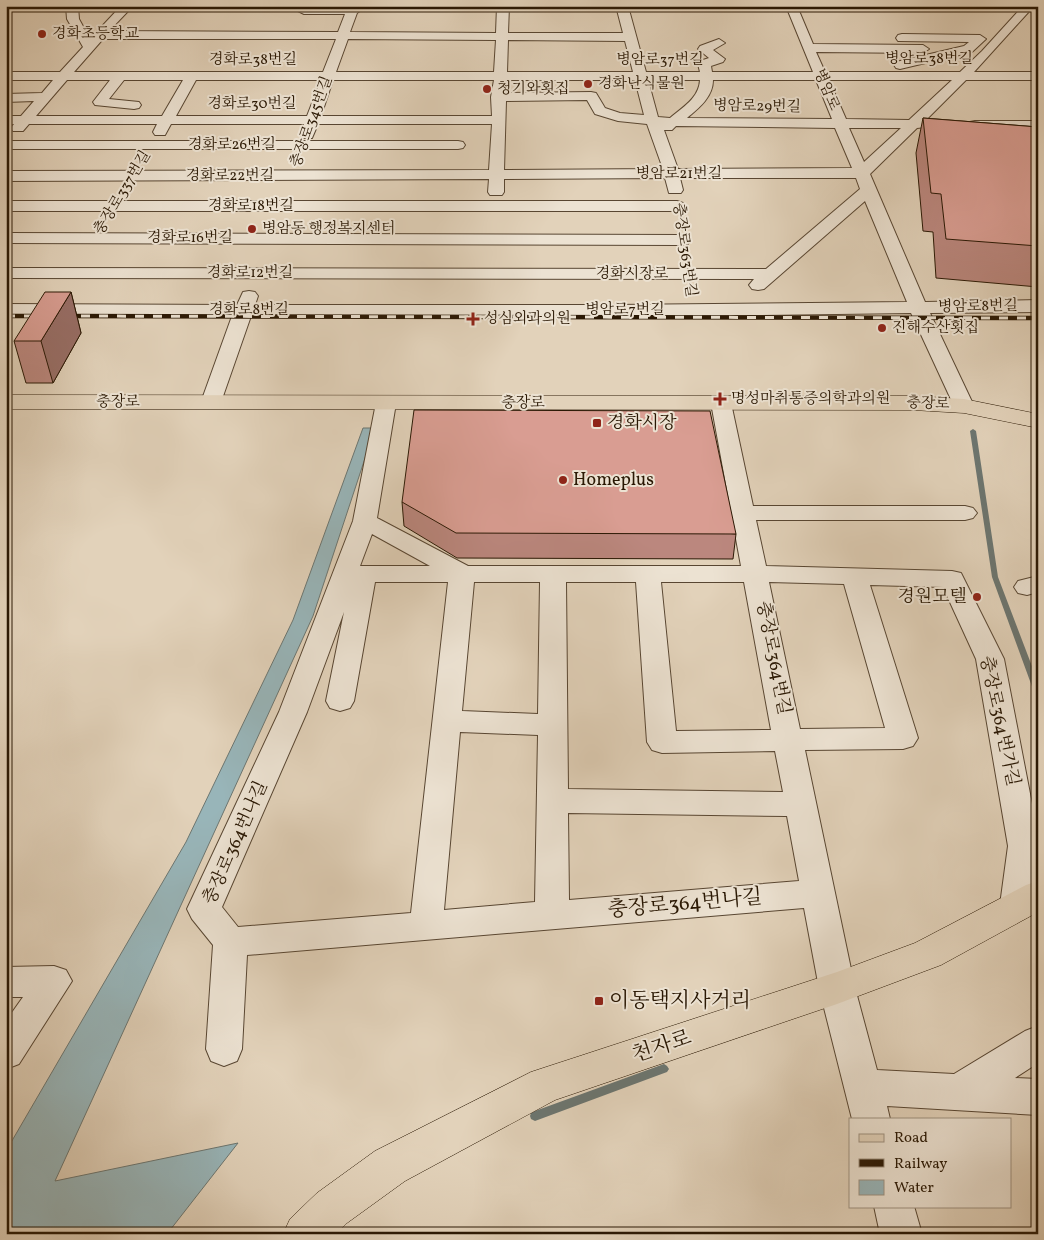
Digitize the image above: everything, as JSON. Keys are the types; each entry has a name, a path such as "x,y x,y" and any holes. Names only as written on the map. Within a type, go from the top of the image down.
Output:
{"main road":[{"name":"충장로","path":"6,402 913,403 964,406 1038,421"},
{"name":"천자로","path":"305,1234 332,1208 390,1166 545,1085 837,988 928,954 1027,900"}],"street":[{"path":"72,6 73,19 89,48"},
{"path":"6,144 100,35 128,6"},
{"path":"492,310 498,97 503,6"},
{"name":"충장로363번길","path":"622,6 652,120 672,174 692,310"},
{"name":"병암로","path":"791,6 918,307 964,406"},
{"path":"862,173 986,54 1029,6"},
{"path":"304,11 357,9"},
{"name":"충장로345번길","path":"210,402 328,76 343,36 357,9"},
{"path":"100,35 630,37"},
{"path":"159,48 180,43 188,35"},
{"path":"875,75 878,71 968,49 980,39 902,38"},
{"path":"659,135 672,122 703,98 706,70 719,59 704,49 719,43"},
{"path":"809,48 968,49 986,54"},
{"name":"병암로37번길","path":"499,76 639,70 706,70 820,75"},
{"name":"병암로38번길","path":"820,75 1038,76"},
{"name":"경화로38번길","path":"6,76 499,76"},
{"path":"120,76 100,102 152,107 173,118"},
{"name":"충장로337번길","path":"76,274 152,145 173,118 192,76"},
{"path":"498,97 591,96 600,111 618,117 672,122"},
{"path":"6,98 46,98"},
{"name":"경화로30번길","path":"6,120 173,118 498,120"},
{"path":"455,176 461,120"},
{"name":"병암로29번길","path":"672,122 932,124"},
{"path":"961,124 1038,125"},
{"name":"경화로26번길","path":"6,144 458,145"},
{"name":"병암로21번길","path":"496,176 862,173"},
{"name":"경화로22번길","path":"6,176 496,176"},
{"path":"729,310 869,190"},
{"name":"경화로18번길","path":"6,206 495,206"},
{"path":"495,206 677,206"},
{"name":"경화로16번길","path":"6,238 76,274 270,238 494,239"},
{"name":"경화시장로","path":"494,239 682,240"},
{"name":"경화로12번길","path":"6,273 493,273"},
{"name":"경화시장로","path":"493,273 770,274"},
{"name":"경화로8번길","path":"6,310 76,274 244,310 492,310"},
{"name":"병암로8번길","path":"918,307 1038,306"},
{"name":"병암로7번길","path":"492,310 729,310 918,307"},
{"path":"340,701 354,574 386,403"},
{"name":"충장로364번길","path":"721,403 837,988 867,1103"},
{"path":"744,513 965,512"},
{"path":"365,521 462,573"},
{"path":"426,925 462,573"},
{"path":"552,915 553,573"},
{"path":"354,574 756,574"},
{"name":"충장로364번나길","path":"354,574 294,712 204,909 230,942 818,893"},
{"path":"648,574 662,742 903,738 855,576"},
{"name":"충장로364번가길","path":"756,574 952,579 990,659 1024,846 1027,900"},
{"path":"447,722 553,725"},
{"path":"553,801 801,804"},
{"path":"224,1050 230,942"},
{"path":"6,982 54,981 6,1052"},
{"path":"958,1093 1038,1043"},
{"path":"867,1103 958,1093 1038,1097"},
{"path":"894,1208 901,1234"}],"water":[{"path":"363,428 375,428 313,616 55,1181 238,1143 167,1234 6,1234 6,1151 186,842 293,620"}],"building":[{"path":"923,118 1038,127 1038,246 946,239 941,194 931,193"},
{"path":"45,292 71,292 41,341 14,341"},
{"name":"Homeplus","path":"414,410 710,411 736,534 456,533 402,502"}],"waterway":[{"path":"973,431 995,577 1038,692"},
{"path":"535,1116 664,1069"}],"railway":[{"path":"6,316 43,316"},
{"path":"63,316 1038,318"}],"place":[{"name":"경화초등학교","path":"42,34"},
{"name":"경화난식물원","path":"588,84"},
{"name":"청기와횟집","path":"487,89"},
{"name":"병암동 행정복지센터","path":"252,229"},
{"name":"성심외과의원","path":"473,319"},
{"name":"진해수산횟집","path":"882,328"},
{"name":"명성마취통증의학과의원","path":"720,399"},
{"name":"경화시장","path":"597,423"},
{"name":"Homeplus","path":"563,480"},
{"name":"경원모텔","path":"977,597"},
{"name":"이동택지사거리","path":"599,1001"}]}
